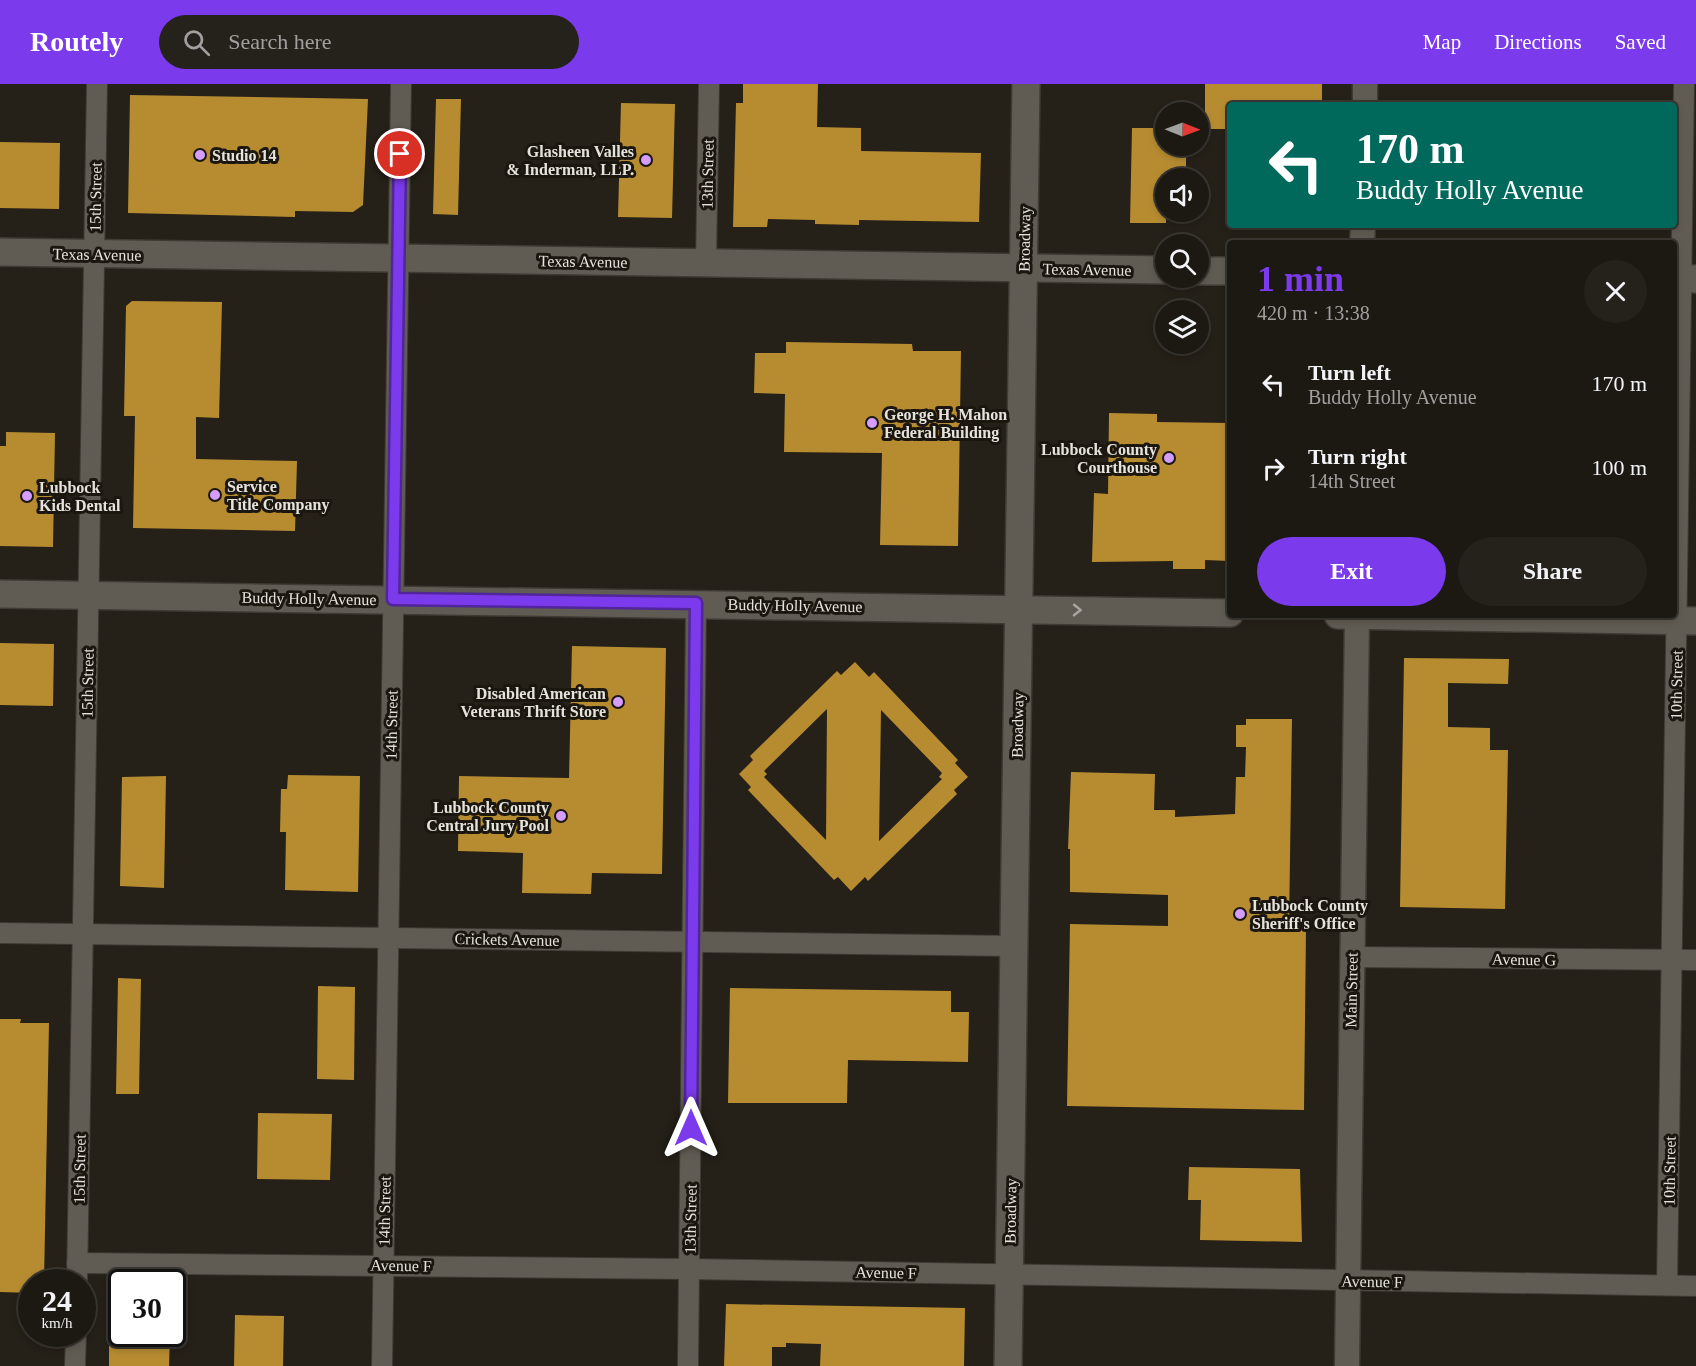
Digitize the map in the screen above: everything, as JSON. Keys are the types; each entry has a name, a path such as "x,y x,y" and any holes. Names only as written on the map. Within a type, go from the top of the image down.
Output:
{"main road":[{"name":"Broadway","path":"1008,1366 1026,84"},
{"name":"Texas Avenue","path":"0,252 1155,270"},
{"path":"1209,271 1227,271"},
{"name":"Buddy Holly Avenue","path":"0,594 1227,613"},
{"path":"1521,618 1686,621"}],"street":[{"name":"15th Street","path":"77,1269 97,84"},
{"name":"14th Street","path":"382,1366 401,84"},
{"name":"13th Street","path":"706,263 709,84"},
{"path":"1365,84 1365,102"},
{"name":"10th Street","path":"1667,1286 1672,960 1686,621 1684,84"},
{"name":"13th Street","path":"688,1366 696,603"},
{"name":"Main Street","path":"1347,1366 1356,618"},
{"name":"Crickets Avenue","path":"0,933 1014,946"},
{"name":"Avenue G","path":"1351,957 1696,960"},
{"name":"Avenue F","path":"77,1263 689,1269 1696,1286"},
{"path":"75,1366 76,1347"}],"building":[{"path":"743,84 818,84 817,127 861,128 861,151 981,153 979,222 859,220 859,225 815,224 815,220 768,219 767,227 733,227 736,103 743,103"},
{"path":"1205,84 1322,84 1322,102 1227,102 1227,129 1209,129 1209,102 1205,102"},
{"name":"Studio 14","path":"130,95 368,99 363,205 353,212 295,211 295,217 128,213"},
{"path":"436,99 461,99 458,215 433,214"},
{"name":"Glasheen Valles & Inderman, LLP.","path":"621,103 675,104 672,218 618,217"},
{"path":"1132,128 1155,128 1155,156 1186,156 1186,168 1155,168 1155,222 1166,223 1130,223"},
{"path":"0,142 60,143 59,209 0,208"},
{"path":"132,301 222,302 219,418 196,417 196,459 297,461 295,531 133,528 135,416 124,416 126,306"},
{"name":"George H. Mahon Federal Building","path":"786,342 912,344 913,351 961,351 958,546 880,545 882,453 784,452 785,394 754,393 755,353 786,353"},
{"name":"Lubbock County Courthouse","path":"1109,413 1157,414 1157,422 1227,423 1227,561 1205,560 1205,569 1173,569 1173,561 1092,562 1094,493 1108,494"},
{"name":"Lubbock Kids Dental","path":"6,432 55,433 53,547 0,546 0,446 6,446"},
{"path":"0,643 54,644 53,706 0,705"},
{"name":"Lubbock County Central Jury Pool","path":"572,646 666,648 662,874 592,873 591,894 522,893 523,853 458,851 459,776 569,778"},
{"path":"1404,658 1509,659 1508,684 1448,683 1448,727 1490,728 1490,750 1508,750 1505,909 1400,907"},
{"path":"855,662 869,677 874,672 958,760 955,763 968,777 954,790 957,794 868,881 865,877 851,891 838,877 834,880 748,790 751,787 739,774 753,760 750,756 837,671 841,675","holes":["827,709 826,840 764,777 767,774 764,771","881,710 942,773 939,777 942,779 879,841"]},
{"name":"Lubbock County Sheriff's Office","path":"1246,719 1292,719 1289,928 1306,928 1304,1110 1067,1106 1070,924 1168,926 1168,895 1070,892 1070,849 1068,849 1071,772 1155,774 1154,810 1175,810 1175,817 1235,814 1236,777 1245,777 1246,747 1236,747 1236,725 1246,725"},
{"path":"288,775 360,776 358,892 285,890 286,832 280,832 281,789 287,789"},
{"path":"166,776 164,888 120,886 122,777"},
{"path":"118,978 141,979 139,1094 116,1094"},
{"path":"318,986 355,987 354,1080 317,1079"},
{"path":"730,988 951,991 951,1012 969,1012 968,1062 848,1060 847,1103 728,1103"},
{"path":"0,1019 21,1019 20,1023 49,1023 44,1269 18,1269 18,1293 0,1292"},
{"path":"258,1113 332,1114 330,1180 257,1179"},
{"path":"1189,1167 1300,1169 1302,1242 1200,1240 1201,1200 1188,1200"},
{"path":"726,1304 965,1308 964,1366 820,1366 821,1344 786,1343 786,1347 772,1347 772,1366 724,1366"},
{"path":"235,1315 284,1316 283,1366 234,1366"},
{"path":"109,1347 170,1347 169,1366 109,1366"}],"place":[{"name":"Studio 14","path":"200,155"},
{"name":"Glasheen Valles & Inderman, LLP.","path":"646,160"},
{"name":"George H. Mahon Federal Building","path":"872,423"},
{"name":"Lubbock County Courthouse","path":"1169,458"},
{"name":"Service Title Company","path":"215,495"},
{"name":"Lubbock Kids Dental","path":"27,496"},
{"name":"Disabled American Veterans Thrift Store","path":"618,702"},
{"name":"Lubbock County Central Jury Pool","path":"561,816"},
{"name":"Lubbock County Sheriff's Office","path":"1240,914"}],"route":[{"path":"400,154 393,599 696,603 691,1128"}]}
